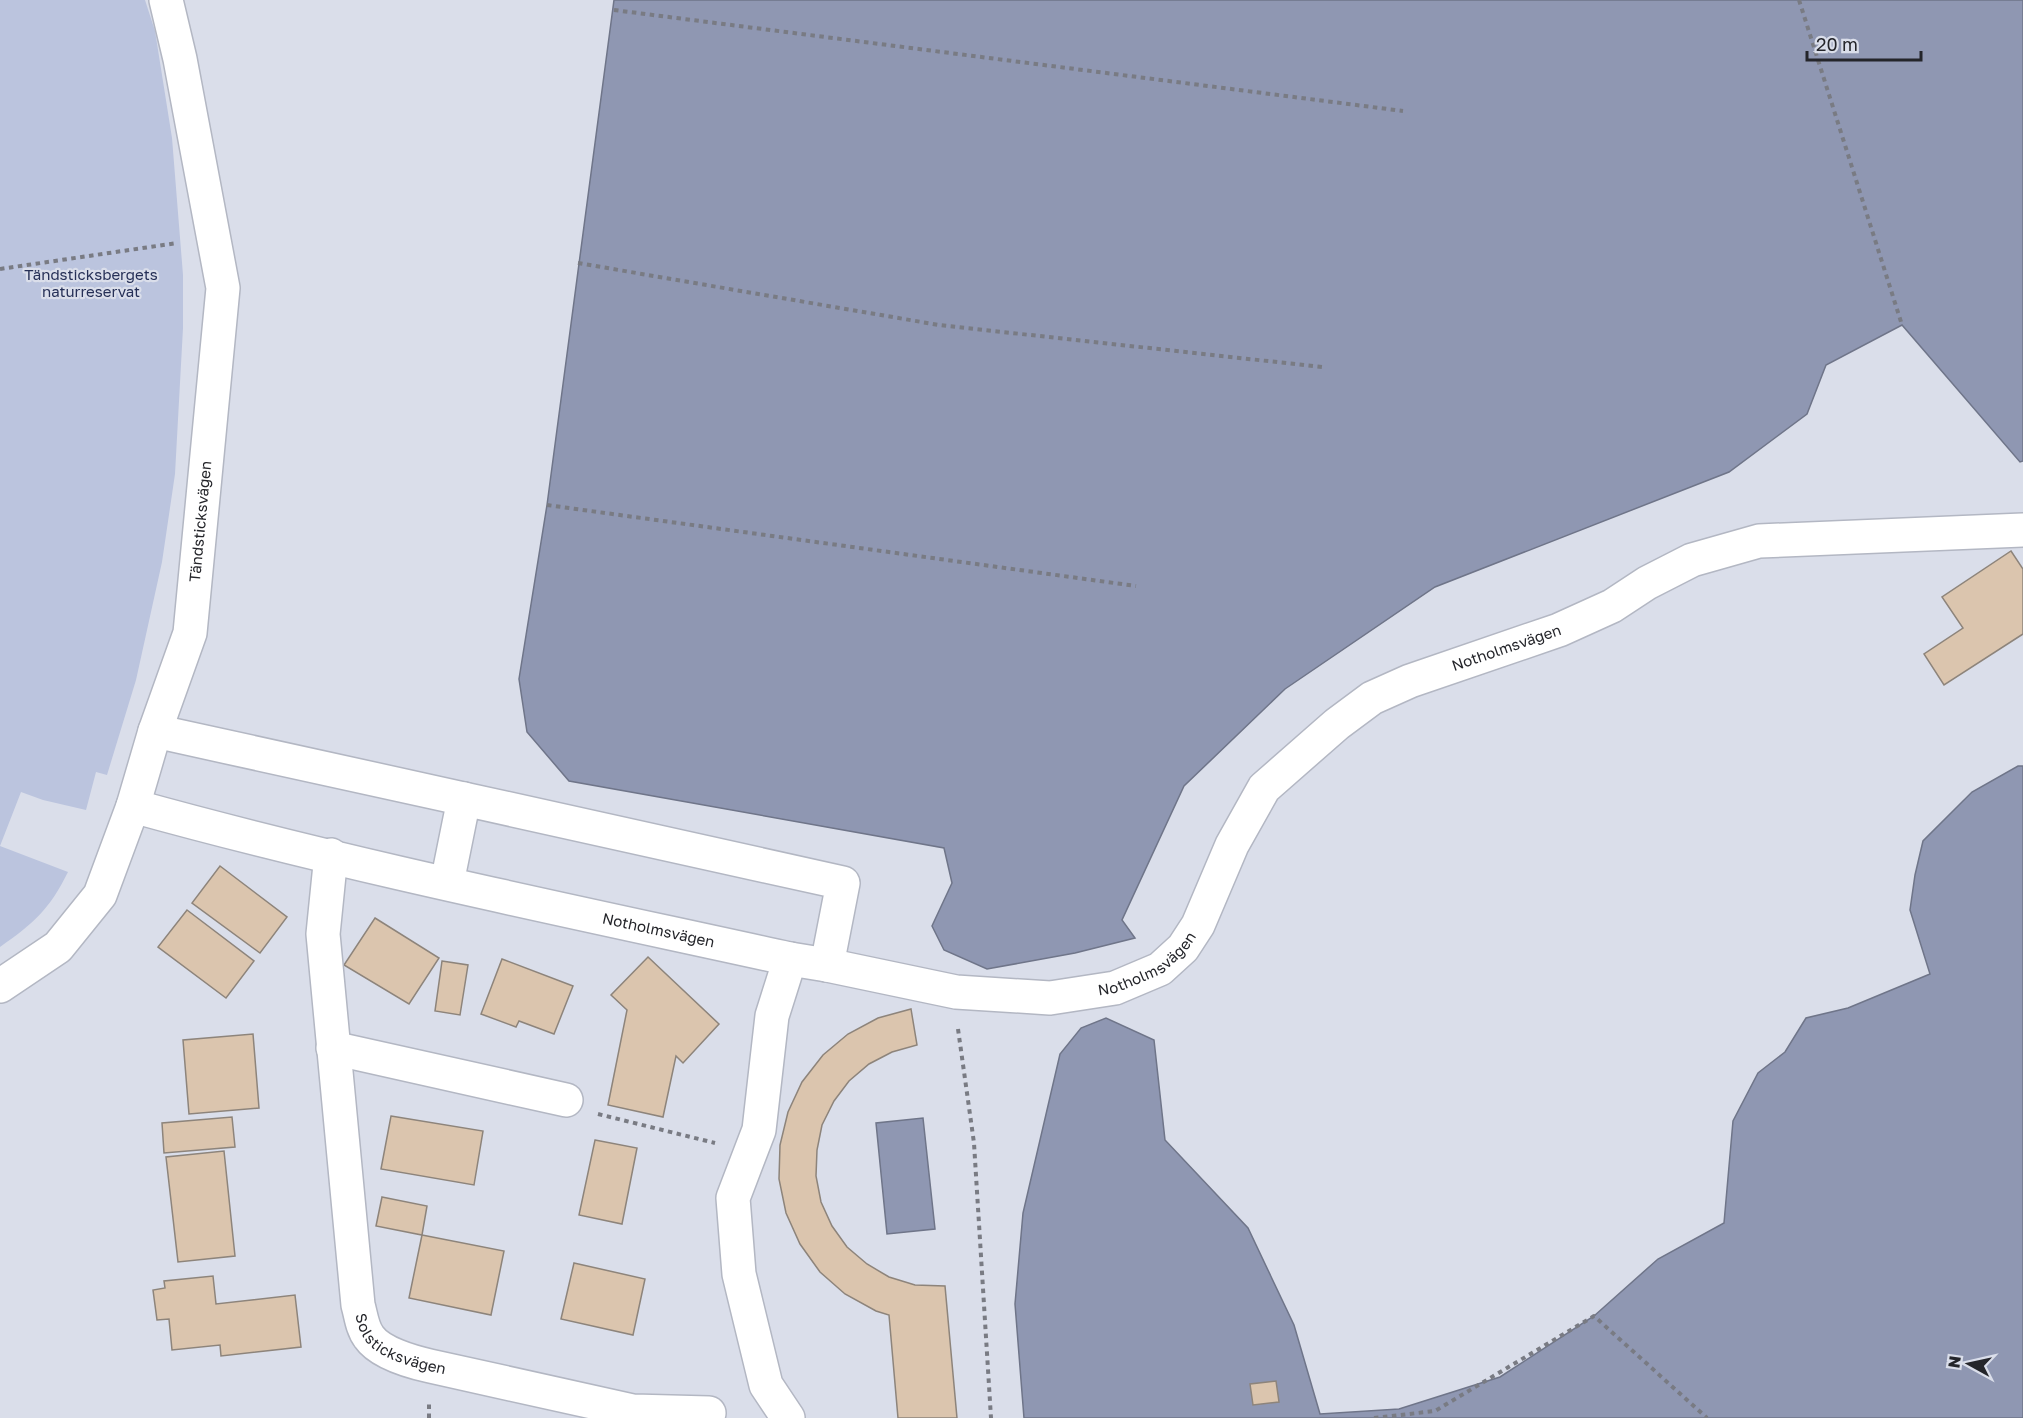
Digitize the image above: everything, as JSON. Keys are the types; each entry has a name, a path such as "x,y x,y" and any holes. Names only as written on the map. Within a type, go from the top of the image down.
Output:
{"street":[{"name":"Tändsticksvägen","path":"0,986 58,947 100,896 133,806 155,731 190,633 223,288 180,59 166,0"},
{"name":"Notholmsvägen","path":"133,806 447,883 790,959 956,992 1050,998 1115,988 1160,969 1183,948 1198,925 1232,845 1264,788 1337,724 1372,698 1410,681 1559,630 1612,606 1647,583 1692,560 1759,541 2023,530"},
{"path":"155,731 843,883 827,965"},
{"path":"447,883 464,799"},
{"name":"Solsticksvägen","path":"331,855 323,934 358,1305 368,1337 379,1347 408,1361 441,1369 633,1411 709,1413"},
{"path":"788,1418 766,1385 761,1366 739,1274 734,1197 759,1130 772,1016 790,959"},
{"path":"333,1048 566,1100"}],"path":[{"path":"1799,0 1902,325"},
{"path":"614,10 1402,111"},
{"path":"0,269 214,237"},
{"path":"578,263 939,325 1322,367"},
{"path":"547,505 1136,586"},
{"path":"956,992 958,1041 974,1143 991,1418"},
{"path":"566,1100 574,1108 715,1142 715,1154"},
{"path":"1374,1418 1435,1411 1594,1316 1707,1418"}],"green space":[{"name":"Tändsticksbergets naturreservat","path":"0,0 145,0 155,31 172,138 183,275 183,328 175,474 162,562 136,680 107,775 96,772 86,810 43,800 21,792 0,846"},
{"path":"0,846 68,872 40,915 0,947"}],"shaded area":[{"path":"614,0 2023,0 2023,461 2020,462 1902,325 1826,365 1807,414 1729,472 1435,587 1285,689 1184,786 1122,920 1135,938 1075,953 987,969 944,950 932,926 952,883 944,848 569,781 527,732 519,679 547,505"},
{"path":"2018,766 2023,766 2023,1418 1024,1418 1015,1304 1023,1213 1060,1054 1081,1028 1106,1018 1154,1040 1165,1140 1248,1228 1294,1325 1320,1414 1399,1409 1500,1377 1594,1316 1658,1259 1724,1223 1733,1121 1758,1073 1785,1052 1806,1018 1848,1008 1930,974 1910,910 1923,841 1972,792"},
{"path":"923,1118 935,1229 887,1234 876,1123"}],"building":[{"path":"2011,551 2023,569 2023,634 1944,685 1924,654 1963,628 1942,597"},
{"path":"220,866 287,917 260,953 192,903"},
{"path":"187,910 254,961 226,998 158,947"},
{"path":"375,918 439,958 409,1004 344,965"},
{"path":"648,957 719,1024 683,1063 676,1056 663,1117 608,1105 627,1010 611,995"},
{"path":"502,959 573,986 554,1034 519,1021 516,1027 481,1014"},
{"path":"442,961 468,965 460,1015 435,1011"},
{"path":"911,1009 917,1045 892,1052 869,1064 849,1081 834,1101 822,1125 817,1150 816,1176 821,1202 832,1226 847,1247 867,1264 889,1277 915,1285 945,1286 957,1418 898,1418 889,1315 876,1311 845,1294 820,1272 800,1244 786,1213 779,1179 780,1145 788,1112 802,1082 823,1055 848,1034 878,1018"},
{"path":"253,1034 259,1108 189,1114 183,1040"},
{"path":"391,1116 483,1131 474,1185 381,1169"},
{"path":"232,1117 235,1147 164,1153 162,1123"},
{"path":"595,1140 637,1148 622,1224 579,1215"},
{"path":"224,1151 235,1256 178,1262 166,1157"},
{"path":"382,1197 427,1206 422,1235 376,1226"},
{"path":"422,1235 504,1251 491,1315 409,1298"},
{"path":"574,1263 645,1279 633,1335 561,1319"},
{"path":"213,1276 216,1304 295,1295 301,1347 221,1356 220,1345 172,1350 169,1319 157,1320 153,1290 165,1288 164,1281"},
{"path":"1276,1381 1279,1402 1253,1405 1250,1384"}]}
